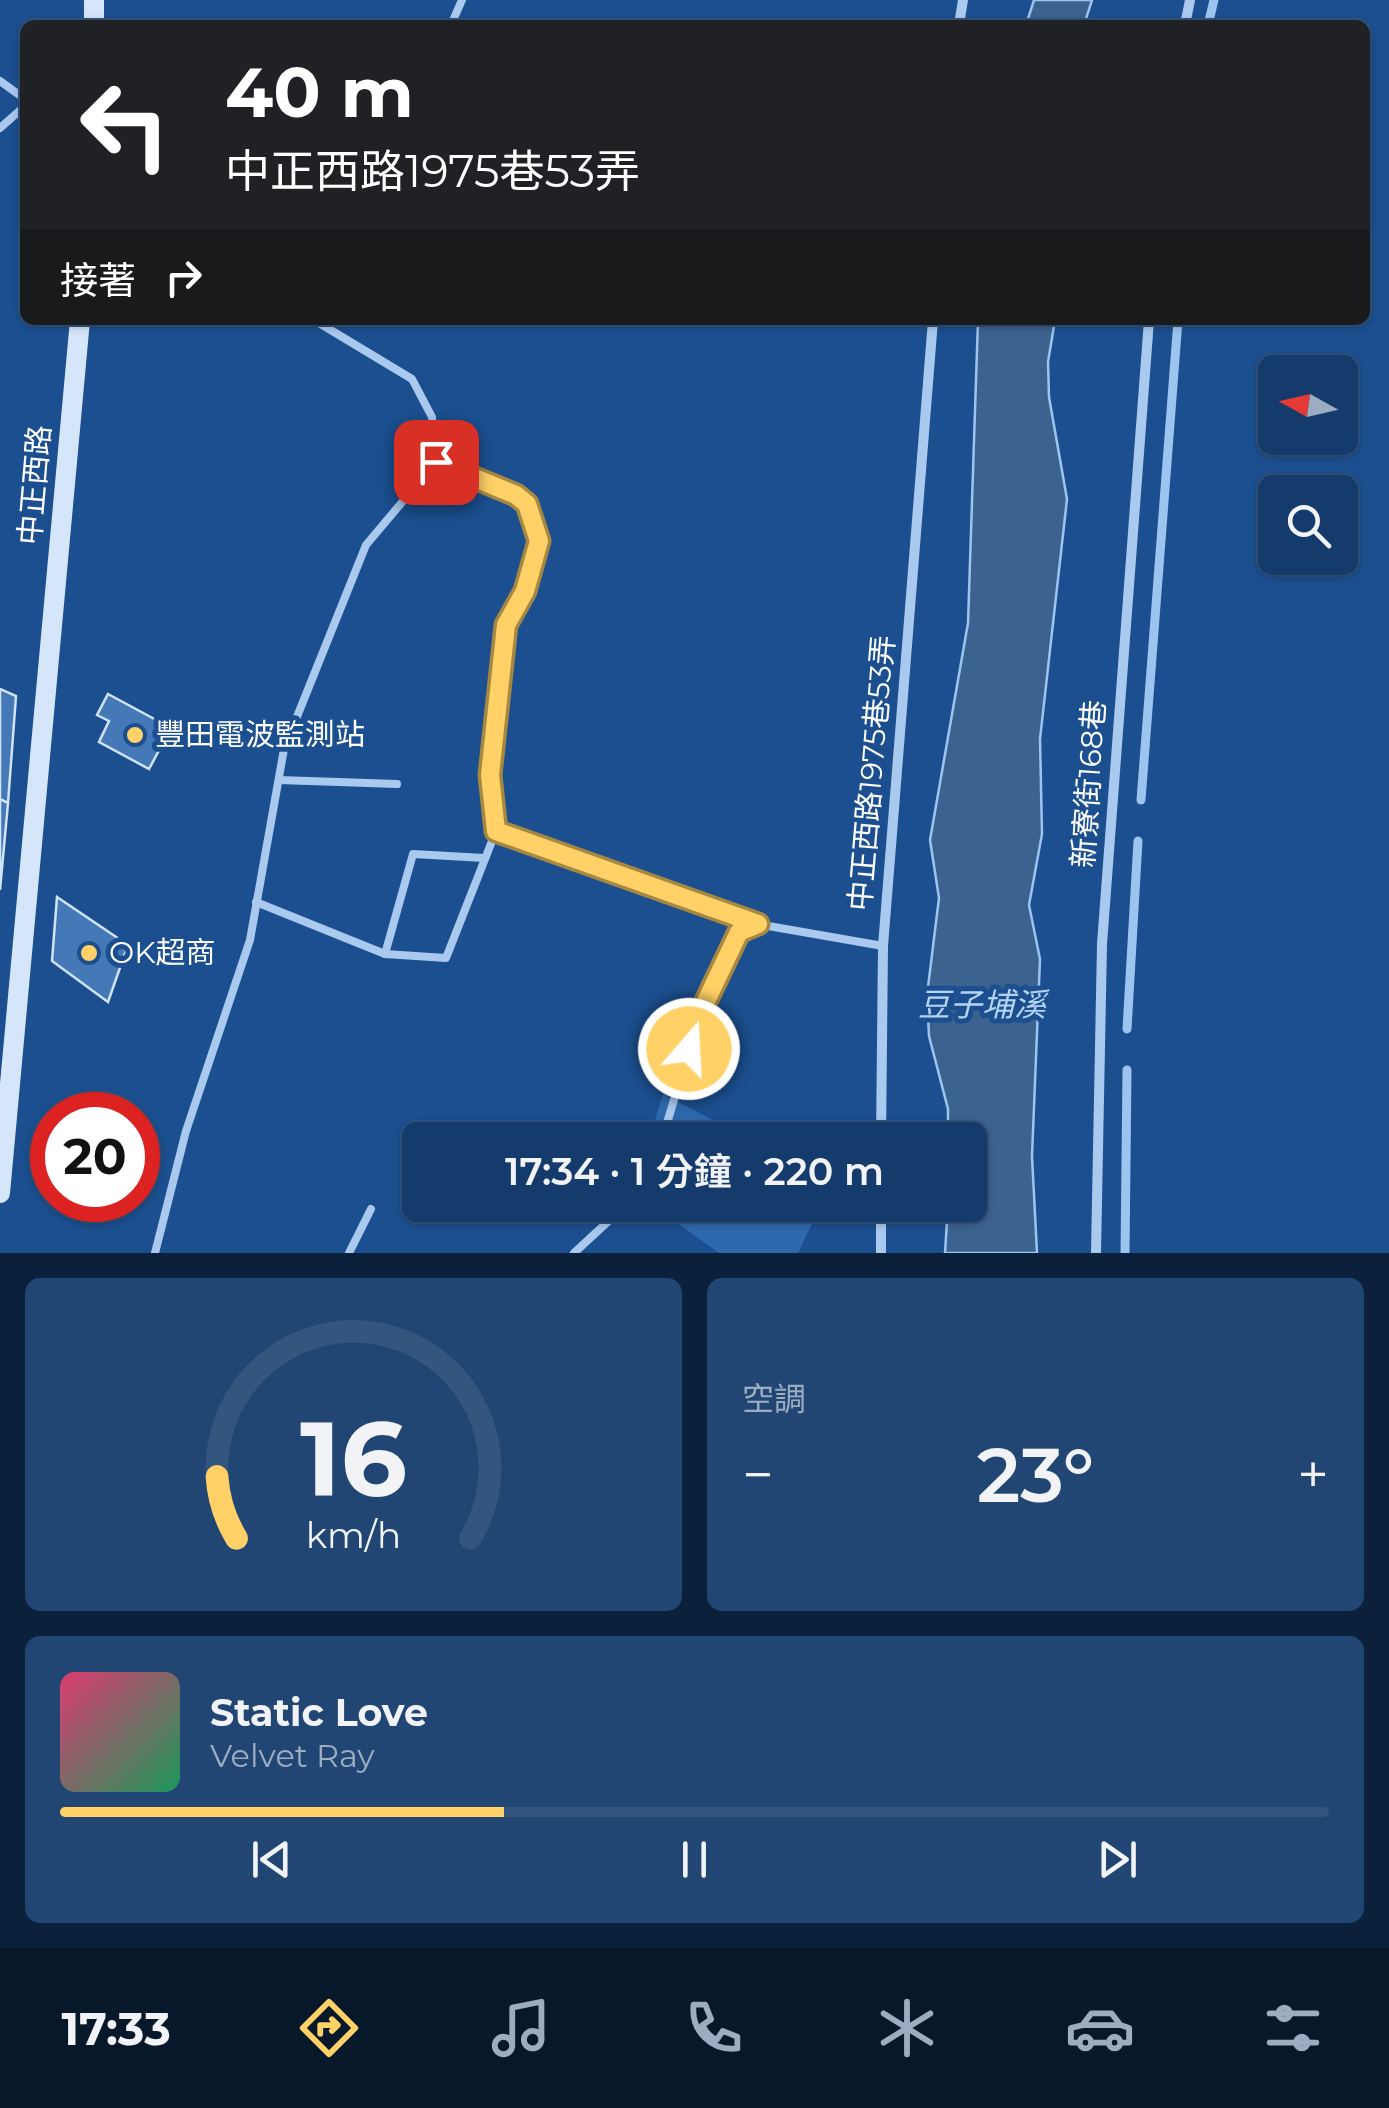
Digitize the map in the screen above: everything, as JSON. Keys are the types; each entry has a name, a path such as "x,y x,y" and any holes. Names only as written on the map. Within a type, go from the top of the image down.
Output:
{"main road":[{"name":"中正西路","path":"0,1193 80,325"}],"street":[{"name":"中正西路1975巷53弄","path":"883,946 933,325"},
{"name":"新寮街168巷","path":"1096,1253 1102,944 1149,325"},
{"path":"882,1122 883,946"},
{"path":"880,1253 881,1222"}],"lane":[{"path":"0,81 20,98"},
{"path":"0,128 20,107"},
{"path":"155,1253 186,1132 250,940 284,749 366,545 436,462 432,418 412,379 326,325"},
{"path":"256,902 385,954 446,958 496,831 490,775 506,625 525,591 539,541 527,504 516,495 436,462"},
{"path":"278,780 397,784"},
{"name":"中正西路1975巷53弄","path":"496,831 758,924 883,946"},
{"path":"385,954 413,854 484,858"},
{"path":"667,1122 698,1018 739,932 758,924"},
{"path":"349,1253 371,1209"},
{"path":"574,1253 608,1222"}],"shaded area":[{"path":"663,1094 717,1122 654,1122"},
{"path":"676,1222 813,1222 798,1253 719,1253"}],"water":[{"path":"1034,0 1092,0 1086,20 1028,20"},
{"name":"豆子埔溪","path":"978,325 1054,325 1048,362 1049,397 1067,499 1040,739 1042,834 1029,905 1040,959 1032,1156 1037,1253 945,1253 947,1222 987,1222 987,1122 948,1122 929,1036 927,995 939,898 930,840 968,623"}],"building":[{"path":"0,689 16,696 8,803 0,799"},
{"name":"豐田電波監測站","path":"108,694 171,728 149,769 99,742 109,721 97,715"},
{"path":"0,799 8,803 0,890"},
{"name":"OK超商","path":"57,897 128,945 108,1002 52,961"}],"waterway":[{"path":"1209,20 1214,0"},
{"path":"1141,800 1178,325"},
{"path":"1127,1029 1138,841"},
{"path":"1125,1253 1127,1070"}],"place":[{"name":"豐田電波監測站","path":"135,735"},
{"name":"OK超商","path":"89,953"}],"route":[{"path":"436,462 516,495 527,504 539,541 525,591 506,625 490,775 496,831 758,924 739,932 698,1018 689,1049"}]}
